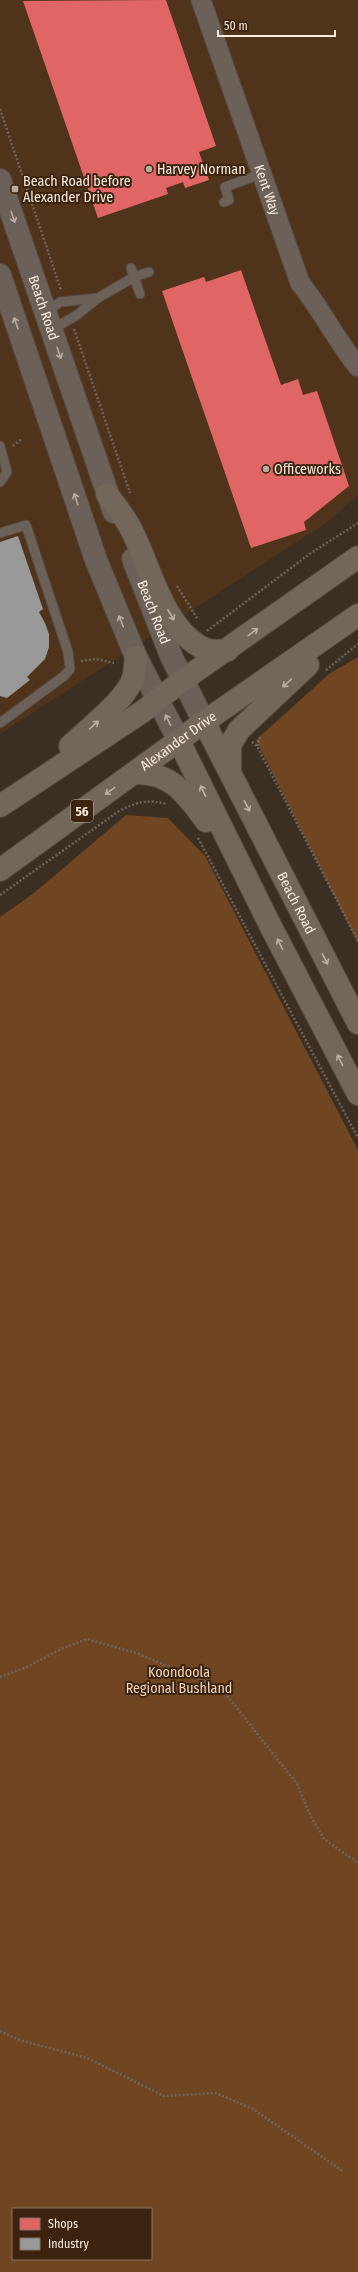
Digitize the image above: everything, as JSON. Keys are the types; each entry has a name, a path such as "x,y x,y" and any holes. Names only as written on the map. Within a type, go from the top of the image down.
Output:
{"main road":[{"name":"Beach Road","path":"0,180 55,311 107,494 172,658 358,1023"},
{"path":"0,275 96,560 136,657 269,924 358,1094"},
{"path":"45,407 51,392 36,344 39,322 55,311"},
{"path":"107,494 131,528 170,613 183,633 200,647 214,651 228,650"},
{"path":"0,805 142,712 183,680 228,650 358,557"},
{"name":"Alexander Drive","path":"0,870 204,722 358,615"},
{"path":"230,772 230,745 239,730 278,691 358,620"},
{"path":"0,805 26,776 66,750 105,715 127,689 133,679 136,657"},
{"path":"135,773 149,772 160,775 187,795 209,826 245,897 269,924"}],"street":[{"name":"Kent Way","path":"201,0 300,283 316,303 345,351 358,367"}],"lane":[{"path":"224,202 229,200 225,187 261,174"},
{"path":"55,311 70,318 133,272 149,272"},
{"path":"133,272 140,294"},
{"path":"55,311 98,298"},
{"path":"0,446 7,472 0,482"},
{"path":"0,532 26,525 68,652 70,669 64,676 0,723"}],"path":[{"path":"0,109 55,311"},
{"path":"70,318 131,495"},
{"path":"17,443 22,439"},
{"path":"201,626 205,632 311,553 358,523"},
{"path":"174,580 197,619"},
{"path":"69,662 96,659 114,663"},
{"path":"257,746 358,941"},
{"path":"0,895 119,811 131,805 150,800 173,807"},
{"path":"193,831 358,1138"},
{"path":"0,1677 27,1667 62,1649 87,1639 136,1653 221,1688 297,1784 310,1815 324,1839 358,1863"},
{"path":"0,2031 19,2040 87,2058 164,2096 216,2093 253,2109 344,2172"}],"shaded area":[{"path":"0,0 358,0 358,495 328,522 0,734"}],"green space":[{"path":"358,657 358,943 256,740 329,674"},
{"name":"Koondoola Regional Bushland","path":"126,815 168,818 205,856 358,1150 358,2272 0,2272 0,917 34,893"}],"building: Shops":[{"path":"166,0 216,146 199,152 209,180 185,188 183,182 166,188 168,194 98,218 23,1"},
{"path":"241,270 281,385 298,379 303,395 317,391 349,486 304,522 306,530 251,548 162,291 204,277 206,282"}],"building: Industry":[{"path":"18,536 43,609 39,612 49,634 49,647 45,659 27,677 30,680 7,698 0,696 0,542"}],"place":[{"name":"Harvey Norman","path":"149,169"},
{"name":"Beach Road before Alexander Drive","path":"15,189"},
{"name":"Officeworks","path":"266,469"}]}
